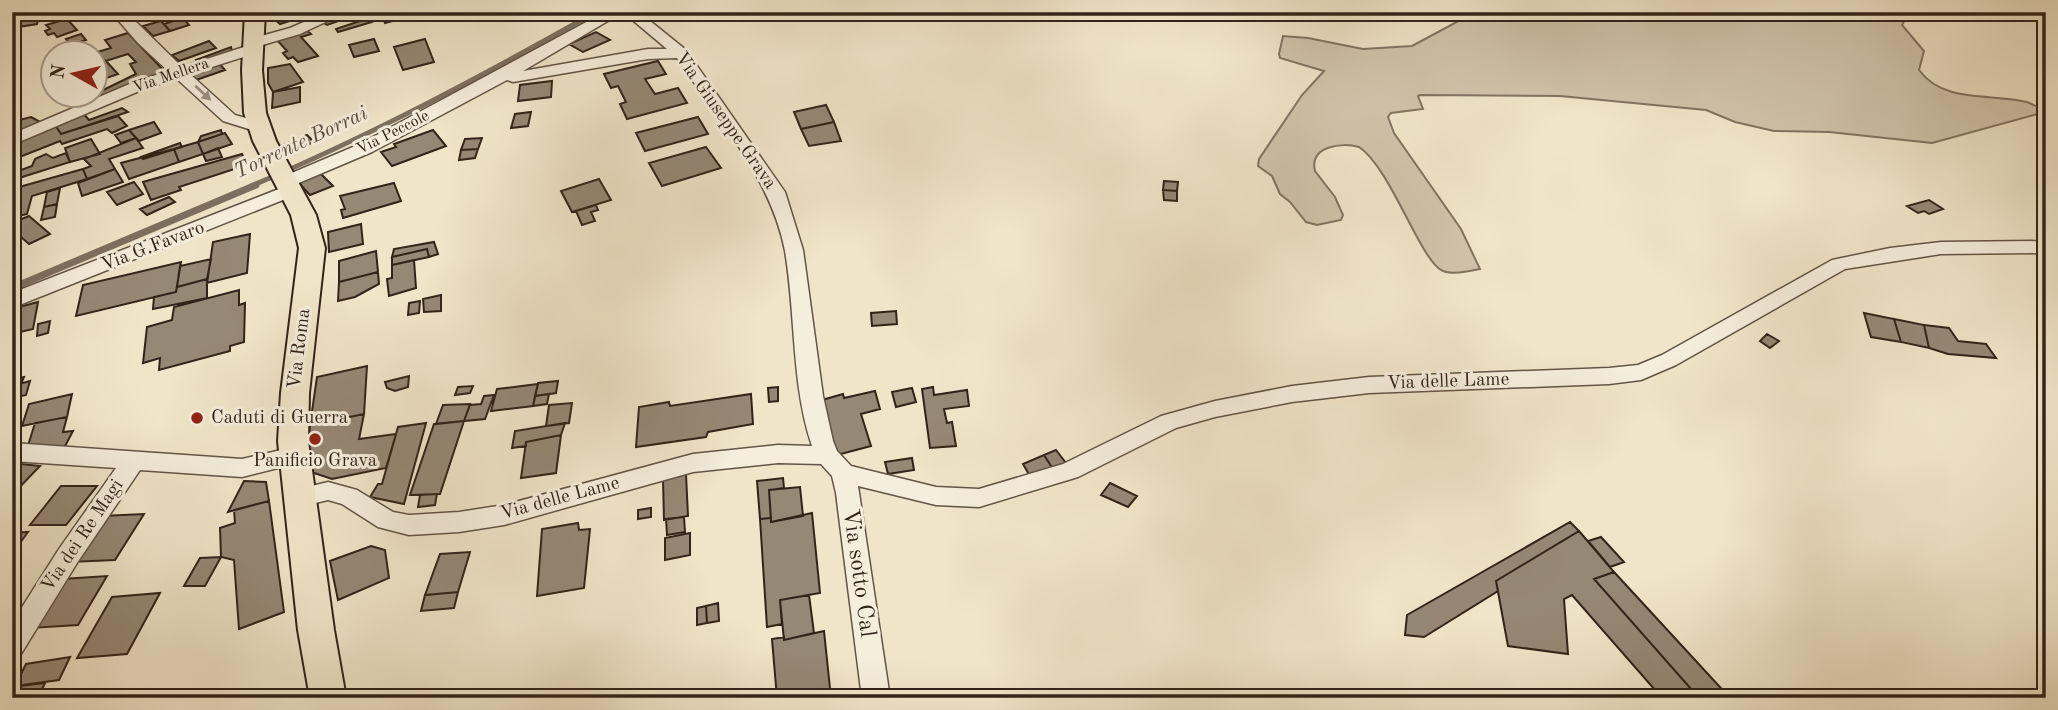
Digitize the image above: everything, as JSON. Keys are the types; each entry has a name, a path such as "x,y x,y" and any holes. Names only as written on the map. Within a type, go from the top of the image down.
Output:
{"main road":[{"name":"Via Roma","path":"256,12 253,112 258,127 310,225 312,248 295,393 294,456 328,698"}],"street":[{"path":"118,12 143,40 229,118 258,127"},
{"name":"Via Mellera","path":"12,140 138,86 255,46 340,12"},
{"name":"Via Giuseppe Grava","path":"630,12 681,53 776,192 794,250 812,396 835,464"},
{"name":"Via Peccole","path":"284,178 366,148 497,79 609,13"},
{"name":"Via Peccole","path":"497,79 648,54 681,53"},
{"name":"Via G.Favaro","path":"12,301 284,178"},
{"name":"Via delle Lame","path":"299,498 328,491 349,498 387,520 410,525 458,522 504,515 693,463 778,454 835,464 936,496 978,498 1070,471 1169,422 1215,409 1292,394 1370,385 1609,376 1641,372 1669,360 1839,264 1868,256 1963,246 2046,247"},
{"path":"12,452 243,468 294,456"},
{"name":"Via dei Re Magi","path":"12,646 68,556 133,462"},
{"name":"Via sotto Cal","path":"835,464 876,698"}],"shaded area":[{"path":"1500,12 1909,12 1902,25 1924,51 1919,70 1929,81 1955,93 2027,102 2038,107 2041,113 1932,143 1829,132 1774,131 1735,122 1706,110 1560,96 1420,95 1418,96 1423,109 1391,113 1388,117 1394,133 1461,229 1480,269 1456,273 1443,271 1434,264 1383,174 1359,147 1336,146 1317,156 1315,171 1335,197 1343,215 1341,220 1317,225 1306,222 1280,194 1272,176 1258,166 1259,159 1302,95 1324,71 1280,58 1283,36 1363,49 1412,46 1466,17"}],"building":[{"path":"12,12 41,12 39,17 12,22"},
{"path":"304,12 308,15 280,24 270,15"},
{"path":"345,12 353,16 327,25 321,21"},
{"path":"403,12 404,18 385,23 383,17"},
{"path":"39,17 37,24 12,28 12,22"},
{"path":"183,18 189,25 170,31 164,24"},
{"path":"369,18 372,22 338,32 336,29"},
{"path":"67,19 77,30 57,37 54,33 48,35 45,31 50,29 46,25"},
{"path":"161,21 170,31 153,36 143,26"},
{"path":"305,29 311,34 301,37 318,56 298,62 293,57 288,59 283,53 287,51 276,39"},
{"path":"596,32 610,40 583,52 569,44"},
{"path":"128,33 167,74 108,96 108,88 136,74 130,64 136,62 128,54 108,60 108,49 111,48 108,39"},
{"path":"81,34 84,38 69,38"},
{"path":"374,39 379,51 354,57 349,45"},
{"path":"425,39 434,62 403,70 394,47"},
{"path":"209,41 216,48 179,61 172,55"},
{"path":"231,47 232,52 199,64 196,60"},
{"path":"217,61 225,70 196,80 188,70"},
{"path":"658,61 666,74 645,79 655,94 678,88 687,103 627,119 620,104 626,102 618,86 611,88 604,74"},
{"path":"108,63 118,74 108,78"},
{"path":"290,64 303,82 273,92 268,83 268,68"},
{"path":"552,81 551,97 518,101 520,85"},
{"path":"300,87 300,102 272,108 273,92"},
{"path":"826,105 834,122 801,129 794,112"},
{"path":"122,108 128,112 61,134 54,123 83,113 89,120"},
{"path":"531,112 528,126 511,128 515,114"},
{"path":"118,116 127,126 112,133 107,129 62,144 60,141 12,160 12,142 54,123 61,134"},
{"path":"31,117 44,124 12,136 12,122"},
{"path":"698,117 708,134 645,151 636,133"},
{"path":"154,122 161,133 139,141 129,130"},
{"path":"834,122 841,141 809,146 801,129"},
{"path":"129,130 136,138 121,143 115,135"},
{"path":"221,130 222,134 198,142 201,136"},
{"path":"433,130 446,146 392,166 381,152 396,147 394,144"},
{"path":"225,133 232,144 203,154 198,142"},
{"path":"307,135 314,142 288,152 281,146"},
{"path":"136,138 143,148 109,159 115,169 87,179 83,169 91,166 84,159"},
{"path":"482,138 478,149 461,150 465,139"},
{"path":"91,139 100,154 70,162 65,148"},
{"path":"198,142 203,154 179,162 174,149"},
{"path":"180,143 182,147 143,159 141,157"},
{"path":"706,147 721,168 662,186 649,163"},
{"path":"218,148 222,157 206,161 203,154"},
{"path":"174,149 179,162 129,179 121,163"},
{"path":"478,149 475,158 459,160 461,150"},
{"path":"66,153 70,162 16,179 13,173 32,166 35,159 46,154 53,158"},
{"path":"242,154 247,165 179,187 181,190 151,200 143,182"},
{"path":"83,169 87,179 32,196 27,214 12,218 12,189"},
{"path":"115,169 123,182 82,196 78,183"},
{"path":"318,171 333,186 310,195 296,180"},
{"path":"599,179 611,200 572,212 561,191"},
{"path":"1164,181 1178,182 1177,191 1163,190"},
{"path":"134,182 143,194 117,205 107,192"},
{"path":"394,183 401,201 343,218 341,210 345,209 340,196"},
{"path":"60,188 57,204 44,207 47,192"},
{"path":"1163,190 1177,191 1177,201 1164,200"},
{"path":"169,197 175,202 147,215 140,209"},
{"path":"1929,200 1943,209 1929,214 1924,211 1918,213 1907,206"},
{"path":"57,204 55,217 41,220 44,207"},
{"path":"596,205 598,210 591,212 595,221 582,225 576,211"},
{"path":"29,216 50,234 29,244 12,229 12,223"},
{"path":"361,224 363,244 329,252 328,232"},
{"path":"250,234 247,273 207,283 213,242"},
{"path":"434,242 438,254 429,257 427,249 392,257 394,249"},
{"path":"427,249 429,257 392,265 392,257"},
{"path":"376,251 378,272 339,282 339,261"},
{"path":"211,259 207,279 177,287 180,266"},
{"path":"414,260 416,288 389,296 387,279 392,278 392,265"},
{"path":"181,262 176,292 76,316 83,285"},
{"path":"378,272 379,284 355,297 338,301 339,282"},
{"path":"207,279 207,298 153,309 154,297 176,292 177,287"},
{"path":"239,290 239,305 245,303 244,342 230,346 230,351 159,370 160,358 143,363 147,327 172,320 174,307"},
{"path":"441,295 441,311 424,312 423,299"},
{"path":"420,301 419,313 408,315 409,303"},
{"path":"38,302 33,329 12,334 12,309"},
{"path":"896,311 897,324 872,326 871,313"},
{"path":"1864,313 1894,319 1901,342 1871,337"},
{"path":"1894,319 1924,325 1929,348 1901,342"},
{"path":"50,321 48,333 37,336 38,324"},
{"path":"1924,325 1949,328 1958,341 1986,344 1996,358 1948,354 1929,348"},
{"path":"1767,334 1779,341 1770,348 1760,341"},
{"path":"367,366 364,414 310,425 317,377"},
{"path":"409,376 408,387 395,391 387,388 385,382"},
{"path":"24,377 12,405 12,379"},
{"path":"30,381 26,395 12,398 12,386"},
{"path":"558,381 556,393 535,396 538,383"},
{"path":"538,384 533,406 491,411 497,389"},
{"path":"473,386 470,393 455,395 458,387"},
{"path":"778,387 778,401 769,402 768,388"},
{"path":"933,387 934,395 967,390 969,406 944,409 947,423 952,422 956,446 930,448 922,389"},
{"path":"912,388 916,402 896,407 892,392"},
{"path":"875,391 880,409 861,414 871,446 841,454 834,450 822,400 843,394 844,398"},
{"path":"72,394 67,417 22,426 29,404"},
{"path":"549,394 547,404 533,406 535,396"},
{"path":"751,394 753,424 708,432 706,437 636,447 639,407 669,402 670,406"},
{"path":"494,395 485,419 464,421 470,405 481,404 484,396"},
{"path":"572,403 569,423 546,426 549,405"},
{"path":"470,404 464,421 436,424 443,405"},
{"path":"364,414 359,439 396,434 386,468 332,479 305,470 310,425"},
{"path":"67,417 63,432 73,431 61,454 26,452 35,423"},
{"path":"464,421 440,494 410,495 434,424"},
{"path":"426,423 404,504 370,497 378,484 382,484 398,427"},
{"path":"565,423 561,435 526,442 526,446 512,448 515,431"},
{"path":"561,435 556,473 521,478 526,442"},
{"path":"1056,450 1066,463 1053,469 1044,455"},
{"path":"1044,455 1053,469 1031,478 1023,464"},
{"path":"912,458 914,470 888,474 885,462"},
{"path":"12,463 40,466 13,494 12,494"},
{"path":"686,474 688,516 664,520 663,480"},
{"path":"783,478 784,488 769,490 771,518 760,519 757,481"},
{"path":"244,481 266,482 269,501 228,512"},
{"path":"1110,483 1137,496 1128,507 1101,495"},
{"path":"61,486 97,486 66,525 30,525"},
{"path":"800,487 803,516 771,522 769,490"},
{"path":"437,494 435,505 418,507 420,495"},
{"path":"269,501 284,612 239,629 234,560 221,557 220,528 235,523 234,510"},
{"path":"651,508 651,517 638,519 638,510"},
{"path":"812,513 820,593 780,600 782,624 767,627 760,519 771,518 771,522"},
{"path":"144,514 115,560 70,562 101,516"},
{"path":"684,517 685,532 667,535 666,519"},
{"path":"1570,522 1579,531 1496,581 1498,591 1424,637 1405,635 1407,615"},
{"path":"578,523 579,530 590,529 584,588 537,596 542,529"},
{"path":"1579,531 1614,572 1594,579 1699,698 1662,698 1572,595 1564,599 1568,654 1508,646 1496,581"},
{"path":"28,532 12,554 12,533"},
{"path":"690,533 690,555 665,560 665,538"},
{"path":"1601,537 1624,562 1610,567 1588,541"},
{"path":"371,546 385,550 389,578 338,600 330,561"},
{"path":"470,552 458,592 425,595 440,554"},
{"path":"221,557 205,586 184,586 200,558"},
{"path":"1614,572 1730,698 1699,698 1594,579"},
{"path":"107,576 78,625 31,628 62,579"},
{"path":"458,592 454,608 421,611 425,595"},
{"path":"160,593 127,654 77,658 112,597"},
{"path":"809,595 814,633 784,640 780,600"},
{"path":"718,603 719,621 707,623 706,606"},
{"path":"706,606 707,623 697,625 697,608"},
{"path":"824,631 831,698 777,698 772,639 784,637 784,640"},
{"path":"70,657 59,680 15,686 26,664"},
{"path":"45,683 38,698 12,698 12,687"}],"waterway":[{"name":"Torrente Borrai","path":"251,186 426,104 596,12"},
{"name":"Torrente Borrai","path":"12,288 256,185"}],"place":[{"name":"Caduti di Guerra","path":"197,418"},
{"name":"Panificio Grava","path":"315,439"}]}
